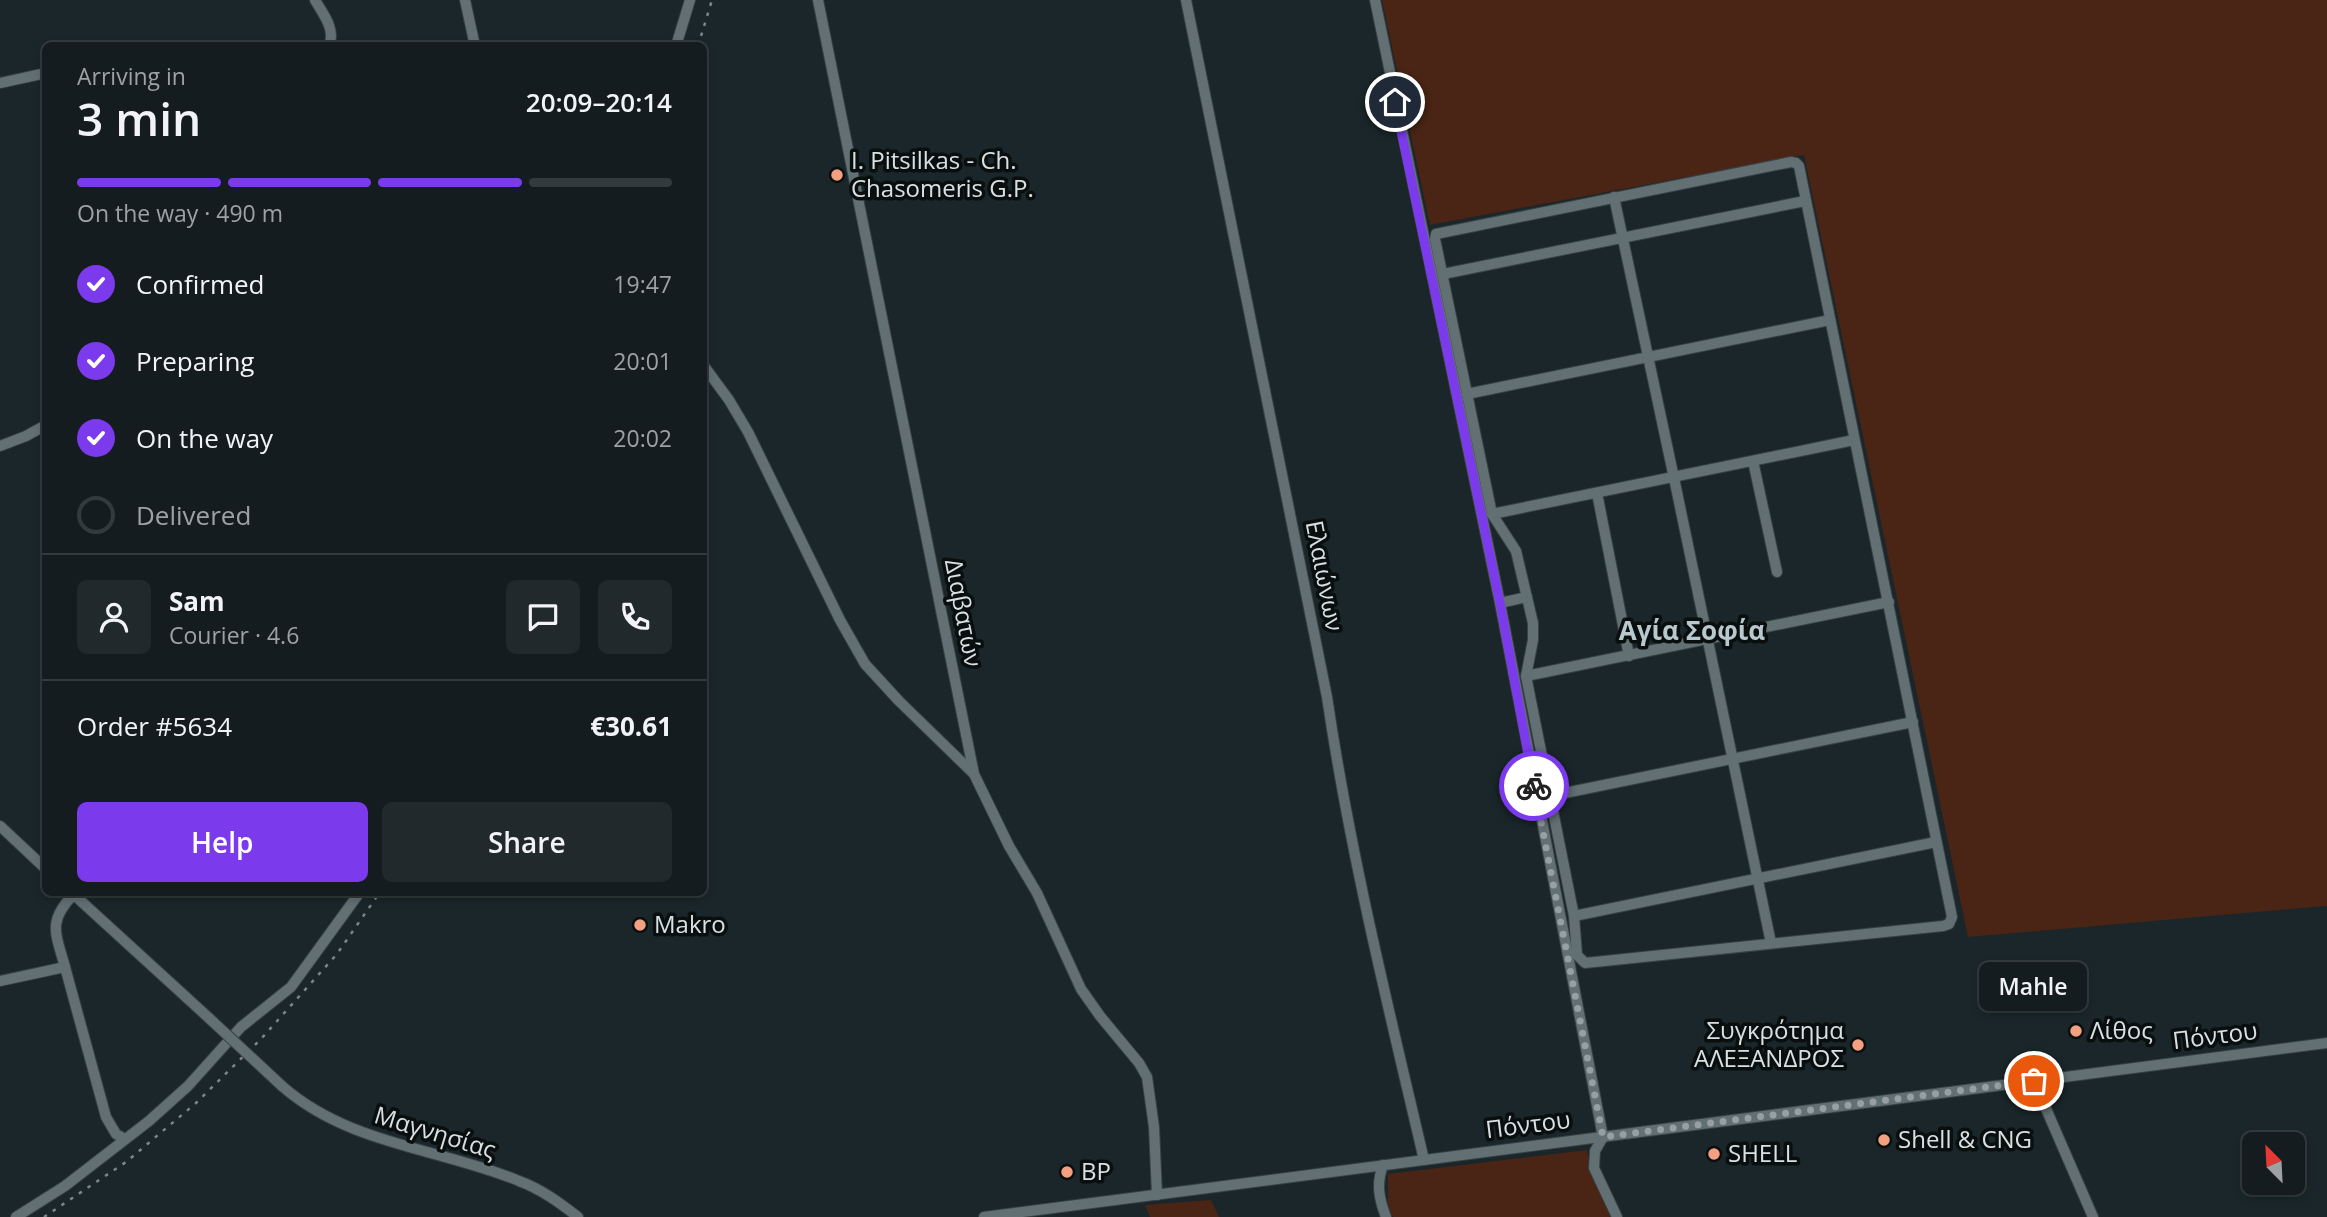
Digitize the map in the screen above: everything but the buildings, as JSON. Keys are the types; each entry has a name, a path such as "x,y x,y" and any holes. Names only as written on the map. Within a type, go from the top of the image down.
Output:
{"street":[{"path":"315,0 331,28 330,42"},
{"path":"465,0 474,42"},
{"path":"677,42 690,0"},
{"name":"Διαβατών","path":"818,0 974,774 1009,846 1037,893 1080,989 1139,1063 1147,1077 1154,1127 1157,1195"},
{"name":"Ελαιώνων","path":"1186,0 1327,696 1340,784 1424,1160"},
{"path":"1375,0 1500,603 1603,1137 1595,1152 1594,1168 1616,1217"},
{"path":"0,83 42,74"},
{"path":"1791,162 1799,166 1805,201 1952,917 1949,924 1942,926 1585,963 1577,955 1574,916 1526,676 1533,640 1533,624 1516,551 1492,514 1435,239 1439,232 1791,162"},
{"path":"1614,197 1771,943"},
{"path":"1443,274 1805,201"},
{"path":"1467,394 1830,320"},
{"path":"707,370 740,416 840,620 865,664 974,774"},
{"path":"0,446 42,427"},
{"path":"1492,514 1854,440"},
{"path":"1754,461 1777,572"},
{"path":"1597,494 1629,656"},
{"path":"1500,603 1527,597"},
{"path":"1526,676 1889,602"},
{"path":"1550,796 1913,722"},
{"path":"0,826 42,865"},
{"path":"1574,916 1936,842"},
{"path":"70,896 60,909 55,922 65,967 106,1117 116,1134 125,1139"},
{"name":"Μαγνησίας","path":"74,896 282,1086 314,1111 374,1138 463,1161 519,1180 540,1190 579,1217"},
{"path":"16,1217 65,1186 149,1121 187,1086 241,1027 291,987 357,896"},
{"path":"0,981 65,967"},
{"name":"Πόντου","path":"984,1217 2327,1043"},
{"path":"2034,1081 2093,1217"},
{"path":"1382,1165 1378,1192 1386,1217"}],"shaded area":[{"path":"1382,0 2327,0 2327,906 1968,937 1804,155 1430,225"},
{"path":"1587,1150 1591,1173 1610,1217 1393,1217 1388,1206 1388,1174"},
{"path":"1211,1200 1219,1217 1150,1217 1145,1205"}],"railway":[{"path":"699,42 712,0"},
{"path":"44,1217 126,1162 196,1103 261,1039 337,954 377,896"}],"way so far":[{"path":"1534,786 1603,1137 2034,1081"}],"place":[{"name":"I. Pitsilkas - Ch. Chasomeris G.P.","path":"837,175"},
{"name":"Makro","path":"640,925"},
{"name":"Λίθος","path":"2076,1031"},
{"name":"Συγκρότημα ΑΛΕΞΑΝΔΡΟΣ","path":"1858,1045"},
{"name":"Mahle","path":"2034,1081"},
{"name":"Shell & CNG","path":"1884,1140"},
{"name":"SHELL","path":"1714,1154"},
{"name":"BP","path":"1067,1172"}],"district":[{"name":"Αγία Σοφία","path":"1692,631"}],"route":[{"path":"1395,102 1500,603 1534,786"}]}
